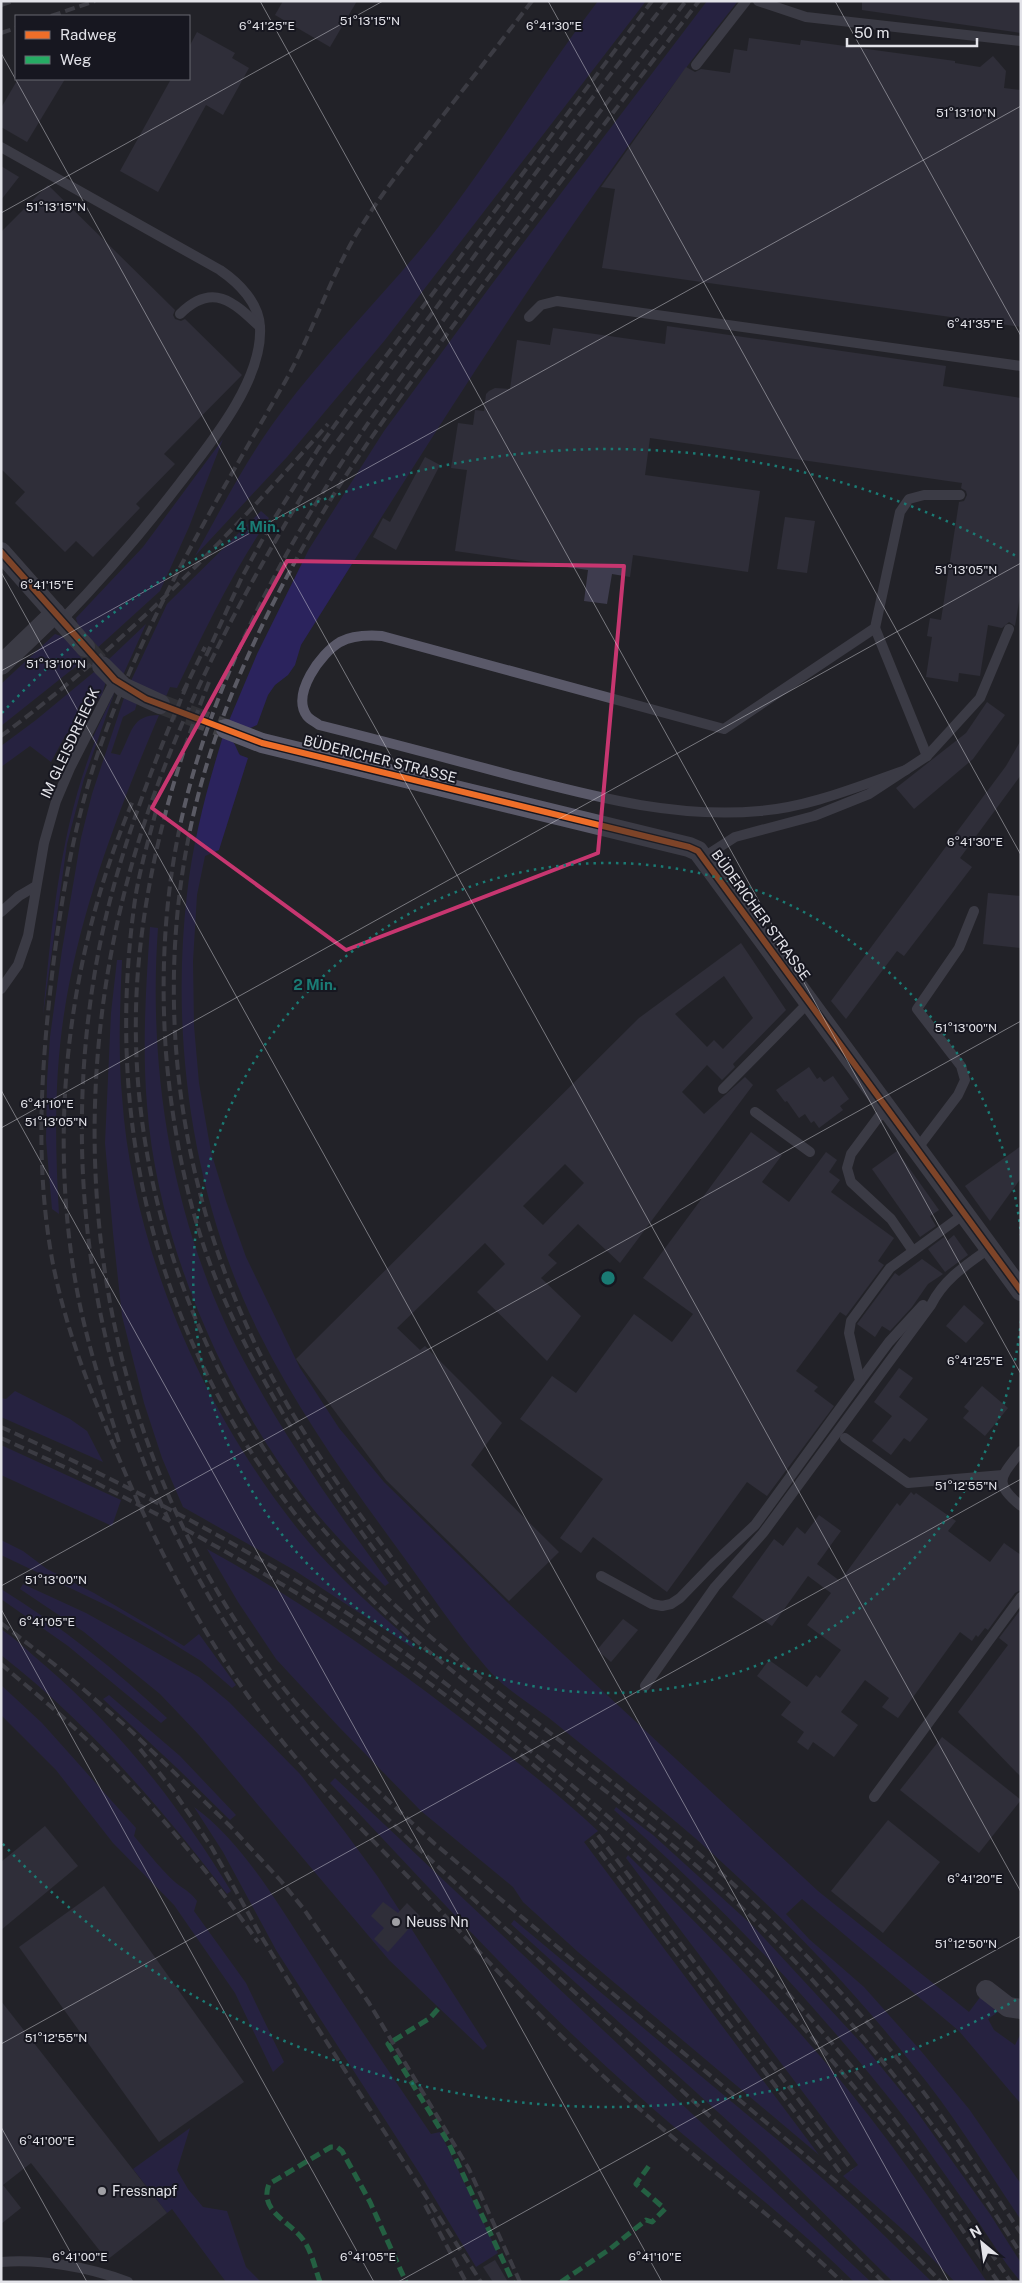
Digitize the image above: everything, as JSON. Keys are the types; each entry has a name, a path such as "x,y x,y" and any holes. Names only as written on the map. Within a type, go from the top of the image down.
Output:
{"street":[{"path":"1,552 85,647"},
{"path":"1,665 58,617"},
{"path":"108,673 123,687 160,704"},
{"name":"BÜDERICHER STRASSE","path":"226,729 262,743 689,847 704,857 1021,1291"},
{"path":"986,1990 1008,2007 1021,2009"}],"lane":[{"path":"696,65 746,1"},
{"path":"758,1 806,17 1021,41"},
{"path":"1,146 220,270 242,288 255,309 260,327 258,350 251,373 220,431 142,532 58,617"},
{"path":"180,314 191,302 212,296 233,302 260,327"},
{"path":"529,317 541,305 557,301 1021,366"},
{"path":"927,756 875,628 900,512 909,499 924,495 960,495"},
{"path":"875,628 724,728 382,636 361,635 341,642 321,658 308,679 301,703 307,717 320,725 583,794 643,807 700,814 761,812 817,800 906,770"},
{"path":"704,857 735,838 814,816 868,794 927,756 980,698 1009,629"},
{"name":"IM GLEISDREIECK","path":"1,989 18,965 28,936 44,843 56,801 108,673"},
{"path":"1,912 19,896 36,886"},
{"path":"917,1150 958,1094 965,1080 961,1066 917,1009 960,948 974,911"},
{"path":"722,1089 809,1002"},
{"path":"886,1107 852,1154 847,1168 852,1182 891,1219 913,1251"},
{"path":"755,1112 810,1152"},
{"path":"860,1381 849,1327 890,1268 964,1214"},
{"path":"601,1576 652,1604 662,1606 671,1604 680,1598 755,1525 889,1342 949,1278 990,1248"},
{"path":"645,1686 715,1587 763,1533 931,1305 939,1289"},
{"path":"845,1438 908,1483 1003,1475"},
{"path":"1021,1451 1003,1475 1003,1490 1021,1506"},
{"path":"701,1576 715,1587"},
{"path":"874,1797 1021,1597"},
{"path":"1,2262 29,2262 70,2266 128,2282"}],"highlighted area":[{"path":"287,561 624,566 598,853 346,950 152,808"}],"shaded area":[{"path":"598,1 646,1 385,340 287,457 195,556 246,465 280,414 331,351 403,270 444,220"},
{"path":"707,1 738,1 621,156 511,317 301,645 295,665 268,695 257,725 248,729 228,723 257,654 309,549 384,431 492,284"},
{"path":"223,439 189,527 160,591 84,660 1,726 1,684 55,634 70,639 79,629 76,618 143,547"},
{"path":"261,511 269,518 243,559 220,601 177,688 170,687 165,699 130,683 167,604"},
{"path":"146,624 123,675 106,662"},
{"path":"94,672 106,681 102,695 65,736 51,762 30,746 1,767 1,746"},
{"path":"115,691 84,779 67,844 43,1015 59,876 73,808 95,741 92,739"},
{"path":"124,698 137,703 135,710 123,717 111,753 120,755 130,733 143,718 159,715 102,861 90,899 71,975 58,1064 56,1139 59,1214 52,1209 46,1140 50,1037 62,950 81,838 92,794"},
{"path":"223,736 233,742 240,755 248,758 219,850 205,856 197,895 193,961 194,1026 199,1083 211,1152 226,1201 246,1257 300,1368 339,1428 384,1482 507,1602 818,1891 969,2012 981,1996 997,2008 998,2012 988,2019 994,2030 1015,2045 1021,2033 1021,2104 959,2031 802,1899 786,1914 809,1939 864,1987 969,2109 1021,2184 1021,2220 956,2121 928,2083 836,1975 809,1947 753,1891 695,1838 549,1718 507,1688 492,1674 453,1625 343,1472 307,1418 274,1362 236,1282 218,1229 203,1174 192,1118 185,1062 182,1005 183,949 187,894 201,814"},
{"path":"150,927 158,928 157,1042 162,1100 185,1212 202,1267 224,1321 265,1400 316,1480 389,1583 385,1586 325,1523 276,1458 222,1364 199,1313 180,1262 164,1209 153,1157 147,1105 145,1038"},
{"path":"117,960 122,960 120,1062 129,1154 141,1212 158,1270 179,1328 205,1383 234,1436 266,1487 314,1548 356,1592 415,1645 413,1648 294,1570 183,1507 162,1458 144,1403 122,1316 105,1143 111,1013"},
{"path":"15,1391 70,1419 87,1431 103,1462 1,1417 1,1398 6,1399"},
{"path":"1,1445 121,1500 112,1526 1,1475"},
{"path":"1,1540 23,1551 47,1569 94,1593 184,1646 199,1634 236,1685 232,1688 201,1661 114,1609 1,1555"},
{"path":"207,1549 279,1591 384,1661 451,1710 513,1759 598,1831 584,1842 819,2155 578,1952 523,1902 513,1887 421,1811 276,1659 238,1602"},
{"path":"23,1584 86,1613 138,1642 199,1677 229,1702 300,1774 378,1877 487,2046 483,2050 389,1960 199,1735 160,1694 84,1632 20,1589"},
{"path":"1,1589 87,1649 167,1718 161,1723 68,1646 1,1599"},
{"path":"1,1629 70,1688 122,1742 190,1828 231,1891 227,1894 176,1829 93,1737 33,1681 1,1655"},
{"path":"1,1685 42,1723 136,1828 134,1836 168,1876 197,1901 194,1911 246,1983 284,2062 273,2072 235,1993 174,1905 113,1843 56,1770 1,1715"},
{"path":"109,1695 180,1756 236,1815 230,1820 103,1699"},
{"path":"335,1778 871,2282 854,2282 802,2234 599,2060 520,1983 330,1783"},
{"path":"194,1807 212,1821 244,1856 273,1896 431,2134 440,2132 498,2253 476,2267 420,2174 276,1950 223,1852"},
{"path":"616,1807 653,1835 753,1926 864,2046 910,2102 990,2214 1021,2263 1021,2282 893,2103 828,2025 725,1914 614,1810"},
{"path":"628,1855 754,1983 848,2089 929,2198 987,2282 955,2282 913,2239 843,2176 858,2165 626,1858"},
{"path":"514,1920 798,2157 857,2209 932,2282 893,2282 763,2153 511,1924"},
{"path":"190,2128 177,2170 188,2189 203,2207 227,2211 246,2267 261,2282 226,2282 172,2209 167,2213 133,2169"}],"building":[{"path":"283,1 357,1 330,47 275,15"},
{"path":"862,1 1021,1 1021,33 862,10"},
{"path":"197,32 235,53 232,58 249,68 223,115 206,105 158,192 120,171 170,80 190,80 190,45"},
{"path":"749,38 800,45 801,40 955,61 955,63 980,67 993,56 1006,71 1004,88 1021,90 1021,327 602,268 615,189 601,187 686,67 695,72 701,69 730,73 734,49 747,51"},
{"path":"17,80 64,80 27,142 1,127 1,108"},
{"path":"1,166 19,177 1,200"},
{"path":"48,185 175,310 173,315 175,319 181,321 185,319 242,375 164,454 175,464 136,504 140,508 93,557 76,541 65,552 15,503 25,492 1,469 1,232"},
{"path":"667,326 946,366 943,386 1021,398 1021,590 1015,626 1009,622 1002,628 988,625 980,676 959,673 958,682 926,677 932,637 927,636 930,618 941,620 959,502 964,501 967,495 966,491 961,488 962,483 650,438 645,475 760,491 748,572 633,555 630,577 612,574 607,604 584,601 588,570 455,551 467,470 451,468 458,423 473,425 475,410 484,411 486,394 489,391 495,388 510,389 517,340 550,345 553,328 665,344"},
{"path":"425,457 440,465 396,550 373,537 383,518 390,522"},
{"path":"785,517 815,521 807,573 777,569"},
{"path":"987,702 1005,715 973,759 914,809 896,788 966,733"},
{"path":"1021,740 1021,775 960,858 972,867 904,956 897,951 846,1019 831,1001 1006,766"},
{"path":"988,893 1021,896 1021,948 983,944"},
{"path":"741,943 786,1010 733,1064 735,1067 722,1080 707,1065 682,1092 704,1114 745,1077 753,1085 620,1263 578,1224 548,1255 557,1263 541,1278 581,1316 547,1361 477,1292 505,1264 485,1243 397,1328 420,1350 425,1346 502,1423 471,1465 559,1552 509,1601 386,1480 296,1359 639,1018","holes":["724,976 753,1018 723,1049 714,1040 707,1047 675,1014","565,1164 584,1183 543,1225 523,1206"]},
{"path":"809,1067 817,1079 820,1077 824,1082 833,1076 849,1099 840,1106 843,1110 819,1128 814,1121 811,1123 805,1114 799,1118 787,1101 785,1102 776,1090"},
{"path":"751,1132 782,1155 762,1182 789,1202 826,1152 837,1160 829,1172 840,1180 831,1192 894,1238 878,1261 884,1265 846,1316 840,1312 796,1371 818,1387 814,1391 834,1406 767,1496 747,1482 667,1592 593,1537 581,1553 560,1538 603,1479 520,1419 552,1376 576,1393 634,1314 672,1342 693,1314 643,1278"},
{"path":"1021,1146 1021,1178 990,1221 965,1186"},
{"path":"897,1151 939,1210 930,1216 936,1226 920,1237 872,1169"},
{"path":"954,1235 968,1255 945,1272 928,1249 944,1237 947,1241"},
{"path":"922,1259 943,1274 928,1284 912,1307 890,1331 882,1326 875,1337 857,1324 895,1273 899,1276"},
{"path":"964,1305 984,1323 966,1343 946,1326"},
{"path":"899,1368 913,1378 899,1397 928,1419 910,1442 904,1438 891,1455 872,1441 892,1416 874,1402"},
{"path":"982,1386 1008,1408 985,1436 963,1418 969,1411 964,1407"},
{"path":"911,1492 914,1495 916,1493 956,1521 948,1531 990,1562 1004,1543 1021,1555 1021,1590 1015,1593 988,1630 985,1628 978,1637 976,1635 972,1641 960,1632 898,1718 882,1707 889,1698 865,1680 841,1712 858,1725 834,1757 813,1742 808,1750 797,1742 804,1732 781,1715 791,1702 757,1676 769,1660 807,1687 816,1675 820,1678 841,1650 807,1625 831,1593 808,1576 772,1626 732,1597 774,1539 783,1546 797,1527 805,1534 819,1515 841,1531 817,1564 840,1581 897,1503 900,1506"},
{"path":"1021,1609 1021,1777 958,1712 1008,1645 999,1638"},
{"path":"623,1619 638,1630 611,1662 597,1650"},
{"path":"942,1737 1021,1800 979,1853 900,1790"},
{"path":"888,1820 940,1862 883,1933 831,1891"},
{"path":"45,1826 78,1866 1,1930 1,1862"},
{"path":"104,1886 244,2082 159,2142 19,1947"},
{"name":"Neuss Nn","path":"383,1902 398,1913 407,1903 420,1916 388,1952 374,1939 384,1928 371,1916"},
{"path":"1,2001 167,2213 107,2260 31,2163 3,2185 21,2208 1,2224"},
{"path":"495,2260 508,2282 493,2282 483,2267"}],"tunnel":[{"path":"85,647 102,666"},
{"path":"160,704 226,729"}],"railway":[{"path":"1,5 13,1"},
{"path":"54,15 95,1"},
{"path":"532,1 395,178 353,240 334,276 292,369 206,519 159,609 117,702 99,750 82,805 64,890 56,947 48,1011 43,1082 42,1153 47,1223 52,1259 74,1345 89,1386 145,1517 190,1605 215,1647 242,1688 272,1728 330,1796 563,2038 643,2112 787,2232 842,2282"},
{"path":"267,530 318,449 347,408 652,1"},
{"path":"667,1 566,132 328,454 234,615 193,698 158,784 123,899 102,1015 95,1133 102,1250 124,1365 160,1476 212,1582 279,1682 334,1746 393,1806 435,1844 843,2187 898,2237 941,2282"},
{"path":"429,1623 336,1497 281,1409 255,1364 232,1318 203,1243 188,1190 176,1135 166,1053 164,959 173,866 185,804 199,756 234,660 279,568 330,480 392,390 479,272 596,116 686,1"},
{"path":"437,1617 358,1512 286,1402 246,1324 219,1255 198,1184 183,1112 175,1039 174,965 180,892 192,819 212,748 236,683 280,589 331,499 361,452 409,385 548,198 699,1"},
{"path":"1,33 15,28"},
{"path":"1,736 90,665 173,589 252,508 328,424"},
{"path":"206,656 242,577 271,524"},
{"path":"183,692 205,647"},
{"path":"209,682 174,783 156,853 143,924 139,959 136,1045 143,1130 160,1214 186,1296 221,1374 264,1449 314,1518 371,1582 449,1653 680,1837 765,1914 804,1953 859,2013 912,2077 1021,2233"},
{"path":"187,685 136,815 106,915 99,949 85,1047 82,1144 89,1241 105,1336 132,1429 168,1518 214,1604 269,1686 326,1755 420,1850 748,2152 883,2282"},
{"path":"119,1442 88,1341 75,1279 67,1218 64,1157 65,1096 70,1034 80,974 94,914 112,855 134,798"},
{"path":"156,811 134,907 126,1013 131,1115 149,1214 178,1309 220,1399 273,1484 337,1564 413,1638 451,1670 683,1854 720,1887 804,1971 882,2061 919,2108 955,2155 1021,2254"},
{"path":"1,1427 94,1471 186,1518 319,1595 416,1661 557,1773 611,1819 714,1916 811,2019 901,2128 1011,2282"},
{"path":"1,1438 71,1470 170,1521"},
{"path":"185,1529 316,1605 433,1686 505,1742 643,1862 708,1926 832,2060 890,2131 946,2205 998,2282"},
{"path":"1,1623 54,1664 127,1727 230,1826 281,1881 303,1908 369,2003 469,2169 520,2282"},
{"path":"1,1664 96,1748 146,1801 193,1856 238,1913 258,1942"},
{"path":"140,1749 173,1790 212,1848 261,1936 310,2016 481,2282"},
{"path":"598,1835 852,2170"},
{"path":"591,1840 843,2176"},
{"path":"425,2205 466,2282"}],"marked path":[{"path":"438,2009 430,2018 388,2044 448,2142 513,2282"},
{"path":"320,2282 307,2245 299,2234 272,2209 268,2202 267,2194 269,2184 331,2147 337,2147 342,2151 370,2202 406,2282"},
{"path":"561,2282 610,2249 646,2220 652,2222 665,2209 636,2184 651,2163"}],"cycle path":[{"path":"1,552 115,680 146,699 262,743 689,847 698,851 1021,1291"}],"place":[{"name":"Neuss Nn","path":"396,1922"},
{"name":"Fressnapf","path":"102,2191"}]}
